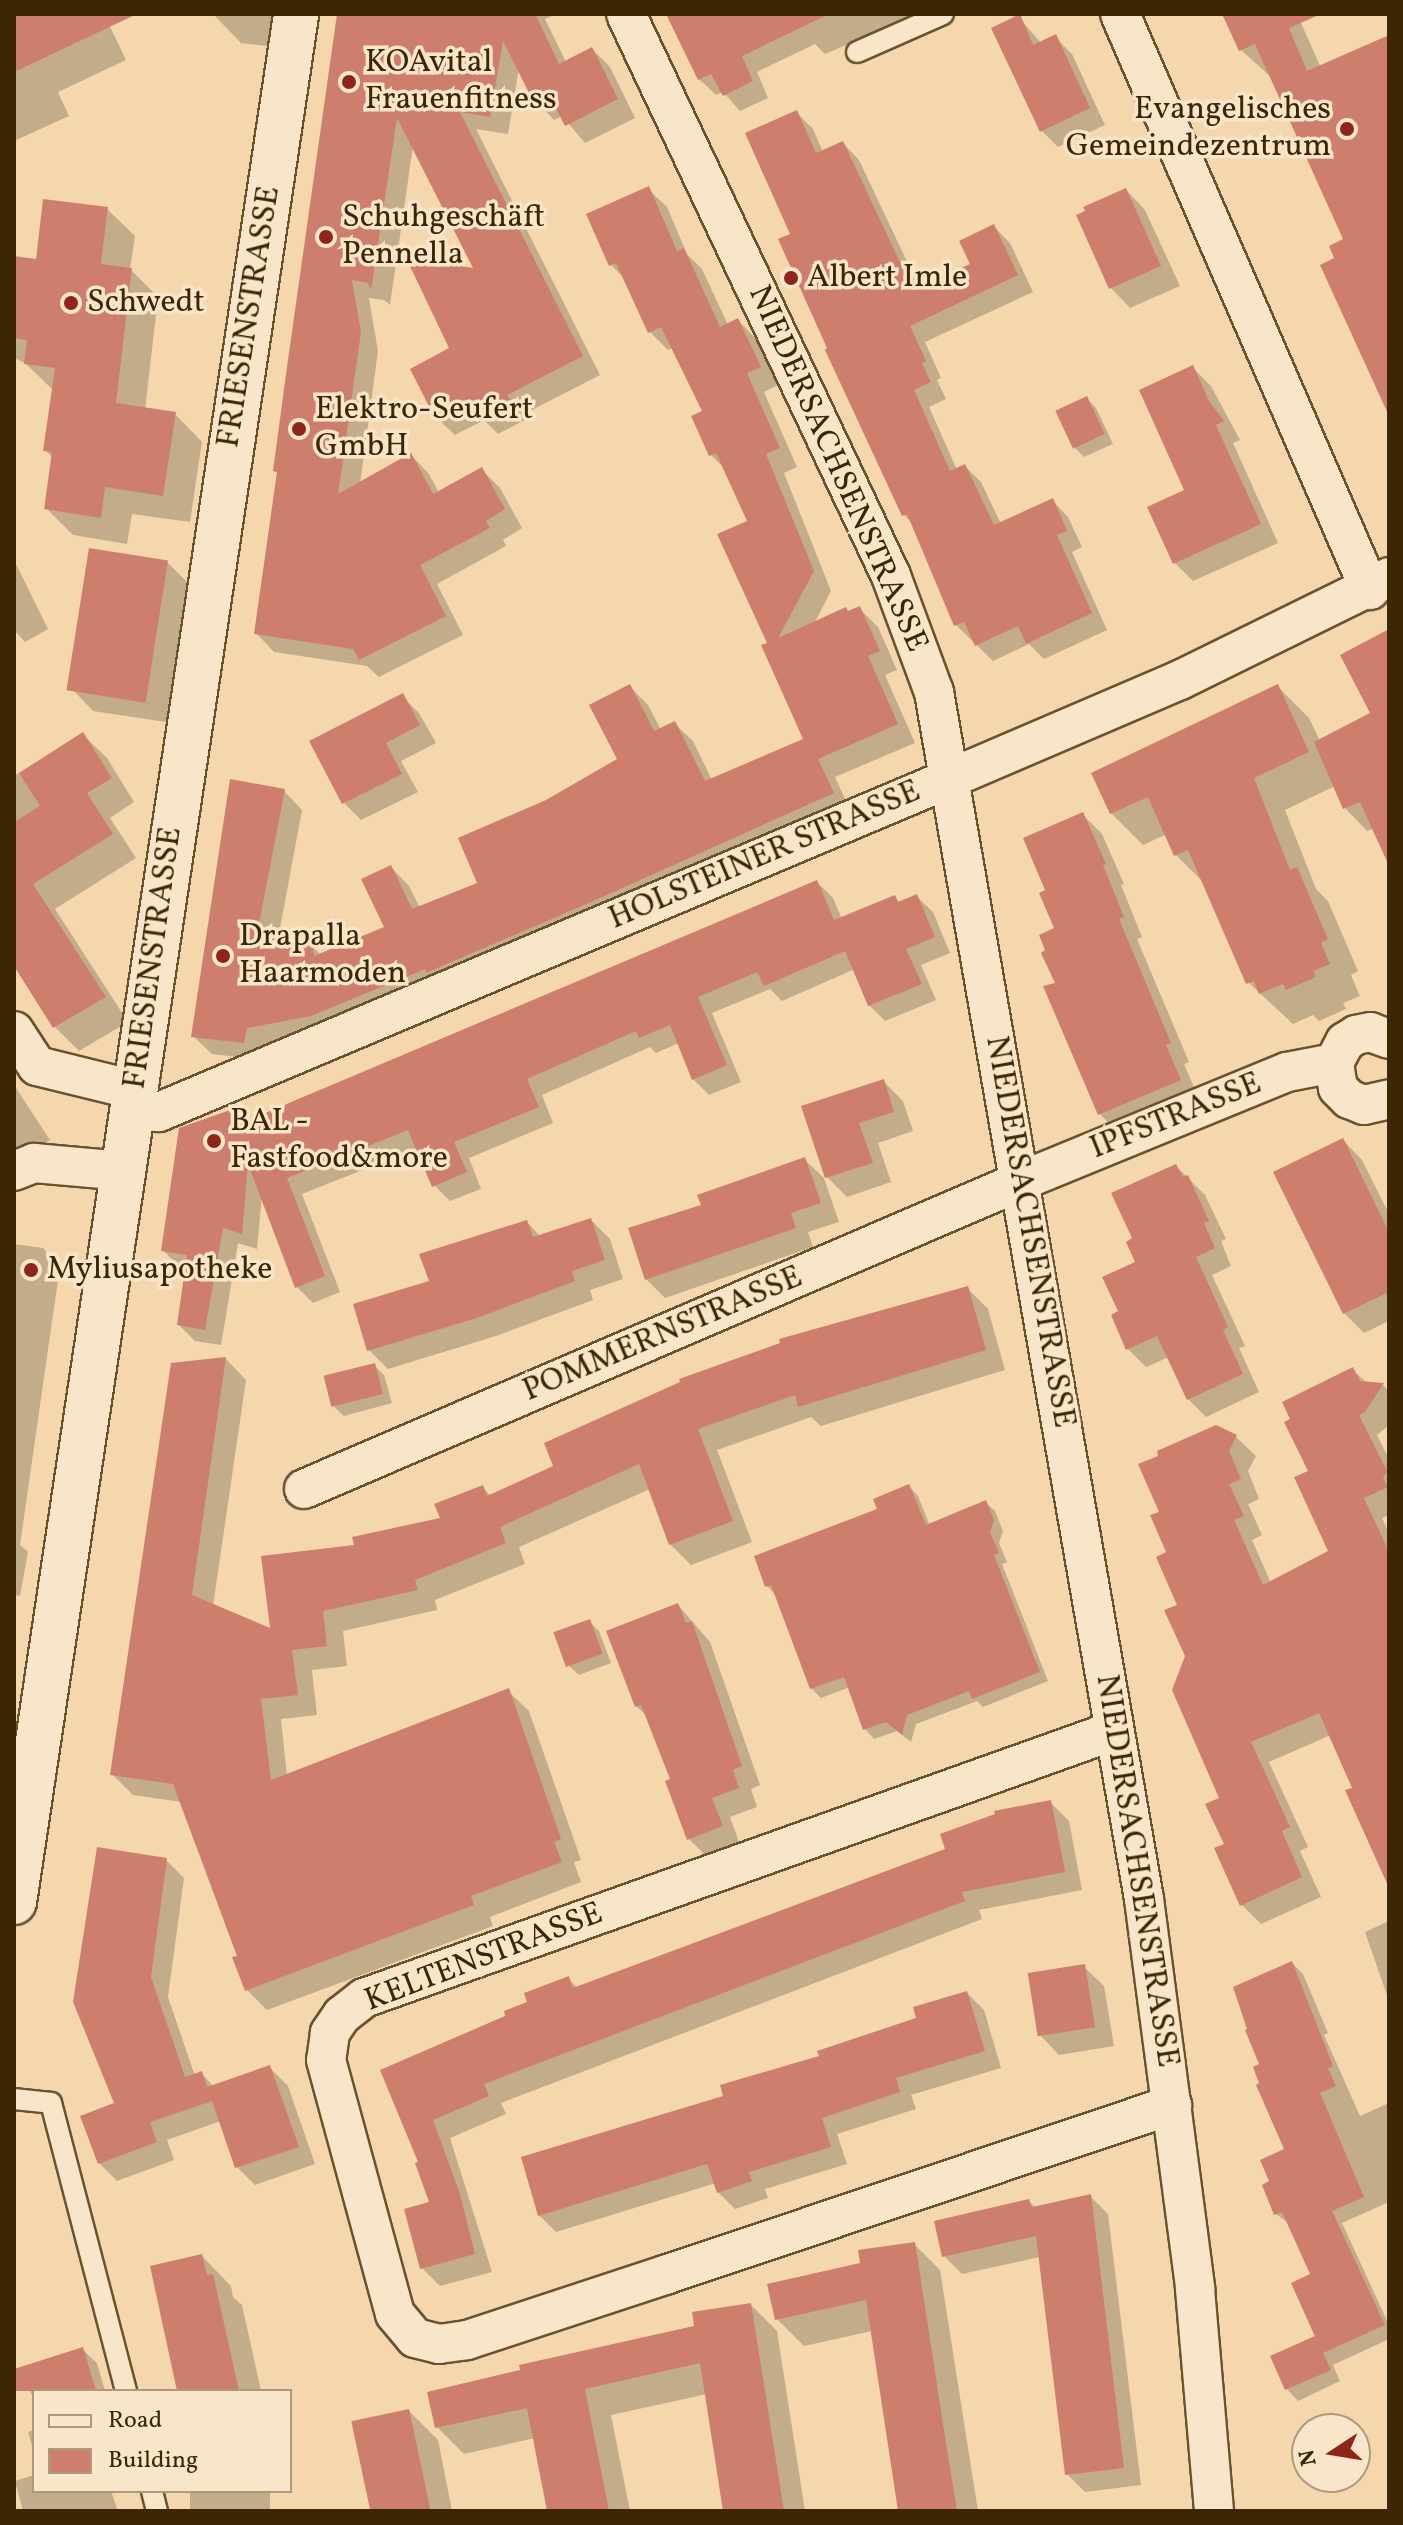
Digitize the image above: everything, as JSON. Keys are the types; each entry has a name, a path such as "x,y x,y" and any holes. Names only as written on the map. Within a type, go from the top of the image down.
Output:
{"main road":[{"name":"FRIESENSTRASSE","path":"14,1902 296,14"}],"street":[{"name":"NIEDERSACHSENSTRASSE","path":"626,14 894,582 934,692 1147,1915 1195,2289 1214,2511"},
{"path":"1120,14 1380,584"},
{"name":"HOLSTEINER STRASSE","path":"14,1031 37,1066 134,1100 159,1112 1180,680 1380,584"},
{"path":"1387,1034 1370,1032 1356,1035 1345,1042 1334,1063 1338,1088 1349,1099 1364,1105 1379,1105 1389,1099"},
{"name":"IPFSTRASSE","path":"1021,1181 1287,1072 1334,1063"},
{"path":"14,1171 34,1163 123,1171"},
{"name":"POMMERNSTRASSE","path":"304,1489 1021,1181"},
{"name":"KELTENSTRASSE","path":"1113,1731 364,1998 342,2015 330,2033 326,2060 395,2314 415,2338 439,2344 467,2340 694,2266 1172,2105"}],"lane":[{"path":"857,52 943,14"},
{"path":"14,2099 51,2103 125,2389"}],"building":[{"path":"14,14 137,14 14,72"},
{"path":"337,14 535,14 559,64 592,47 618,99 565,126 549,95 534,103 503,41 490,117 460,112 583,356 507,395 510,400 478,417 469,400 435,418 410,369 449,348 406,258 473,268 397,118 371,290 368,283 352,280 361,332 338,494 411,453 433,494 482,467 505,509 486,521 490,528 420,565 446,616 359,660 353,649 254,634 277,472 273,471"},
{"path":"666,14 829,14 742,56 753,81 723,96 711,74 698,80"},
{"path":"1020,14 1033,45 1056,34 1090,108 1040,132 991,28"},
{"path":"1222,14 1321,14 1289,28 1307,71 1389,35 1389,416 1320,265 1334,258 1329,246 1343,239 1255,44 1239,51"},
{"path":"797,110 816,153 843,141 913,290 970,264 959,241 994,224 1018,275 910,326 926,361 922,363 931,382 914,390 950,471 965,464 994,525 1053,498 1067,531 1057,535 1092,613 1026,644 1018,626 975,646 964,622 954,626 907,514 902,516 825,350 827,348 778,239 790,234 745,133"},
{"path":"649,186 677,251 684,248 720,327 738,318 761,367 747,373 780,448 766,454 814,571 778,638 846,607 848,611 860,606 880,651 868,656 898,724 818,759 834,793 591,902 426,973 425,969 311,1016 247,1028 244,1043 191,1037 230,779 285,789 257,934 312,943 314,956 384,927 361,879 391,865 412,909 477,883 458,838 546,800 617,759 589,705 630,684 654,731 675,721 705,781 803,739 761,645 767,643 717,534 747,521 716,453 709,456 691,416 702,411 661,327 648,333 616,263 609,266 586,214"},
{"path":"1126,188 1161,266 1109,289 1076,215 1085,211 1083,207"},
{"path":"43,199 108,207 101,264 132,268 116,403 176,412 163,496 105,487 101,518 44,509 52,452 43,451 55,368 24,364 27,340 14,338 14,256 36,259"},
{"path":"1193,365 1209,401 1224,421 1216,425 1261,524 1173,564 1147,507 1184,490 1139,390"},
{"path":"1087,396 1105,434 1073,449 1055,411"},
{"path":"89,548 168,561 145,703 66,690"},
{"path":"1389,629 1389,866 1360,802 1343,809 1314,742 1370,713 1340,655"},
{"path":"1278,684 1309,752 1254,778 1290,870 1297,867 1328,939 1321,943 1330,964 1313,971 1316,977 1286,990 1283,984 1259,994 1254,981 1246,984 1188,850 1174,856 1148,797 1110,814 1091,773"},
{"path":"403,693 420,725 386,743 402,774 342,804 309,741"},
{"path":"83,732 112,778 87,793 113,834 33,884 106,997 53,1028 14,966 14,822 40,806 19,773"},
{"path":"1083,812 1106,864 1103,865 1124,917 1119,919 1171,1043 1166,1045 1181,1080 1098,1115 1043,986 1055,983 1041,953 1045,950 1039,935 1054,928 1039,893 1045,890 1023,838"},
{"path":"817,880 834,920 895,895 898,902 917,894 935,937 906,949 922,984 868,1006 845,951 764,986 757,972 698,997 727,1065 692,1080 670,1025 639,1038 636,1031 527,1079 539,1107 454,1142 467,1172 432,1187 408,1130 287,1178 325,1276 295,1288 248,1164 242,1234 223,1228 205,1330 177,1325 187,1255 161,1251 179,1128 233,1109 230,1128"},
{"path":"884,1079 894,1112 859,1123 873,1163 825,1178 801,1106"},
{"path":"1343,1138 1389,1232 1389,1292 1343,1314 1273,1172"},
{"path":"805,1157 821,1203 791,1213 796,1228 645,1280 628,1228 701,1205 697,1195"},
{"path":"1176,1164 1183,1177 1188,1175 1209,1221 1204,1223 1215,1248 1196,1257 1228,1327 1223,1330 1243,1374 1187,1400 1157,1336 1126,1350 1111,1315 1118,1311 1102,1277 1135,1262 1126,1242 1132,1238 1111,1193"},
{"path":"591,1218 605,1260 572,1271 575,1281 477,1318 367,1351 353,1304 429,1281 419,1254 527,1220 533,1237"},
{"path":"968,1286 986,1350 798,1407 795,1395 698,1429 733,1521 669,1545 639,1464 500,1527 506,1543 415,1580 418,1590 323,1611 327,1646 292,1650 298,1695 261,1699 271,1780 509,1688 561,1839 554,1842 562,1862 471,1896 474,1905 245,1991 232,1957 237,1956 173,1784 110,1775 171,1363 226,1357 192,1595 270,1628 261,1556 354,1545 352,1537 440,1518 434,1504 483,1485 487,1496 553,1466 544,1443 680,1382 679,1379 780,1343 779,1339"},
{"path":"375,1363 383,1394 331,1407 324,1376"},
{"path":"1353,1367 1360,1381 1384,1383 1365,1412 1359,1415 1387,1471 1383,1478 1388,1487 1364,1498 1389,1552 1389,1888 1345,1790 1352,1788 1319,1713 1251,1742 1290,1827 1282,1831 1302,1877 1240,1906 1214,1848 1224,1844 1205,1804 1219,1798 1172,1690 1185,1656 1164,1610 1177,1605 1156,1557 1166,1552 1150,1515 1159,1512 1138,1464 1158,1456 1157,1451 1216,1425 1237,1435 1229,1451 1241,1479 1229,1484 1244,1516 1234,1520 1263,1585 1328,1551 1294,1477 1308,1471 1284,1422 1290,1419 1282,1402"},
{"path":"909,1484 926,1525 986,1500 994,1520 990,1532 999,1553 994,1555 1040,1672 972,1699 969,1691 907,1715 902,1735 886,1722 863,1730 844,1677 810,1689 771,1585 765,1587 754,1556 877,1509 873,1499"},
{"path":"678,1603 686,1623 692,1621 742,1766 733,1770 739,1788 712,1798 723,1826 687,1840 665,1781 670,1779 641,1705 635,1707 606,1631"},
{"path":"590,1619 603,1654 566,1667 553,1632"},
{"path":"1051,1800 1065,1872 962,1892 965,1901 484,2084 489,2096 433,2120 460,2194 475,2254 420,2269 404,2209 429,2202 415,2163 418,2162 380,2070 505,2016 504,2011 527,2002 524,1993 569,1976 573,1988 945,1849 940,1834 995,1814 994,1811"},
{"path":"97,1847 167,1858 151,1977 185,2077 202,2071 207,2087 270,2065 299,2147 235,2168 212,2101 150,2122 157,2142 98,2164 80,2116 114,2103 73,2002"},
{"path":"1292,1961 1333,2066 1328,2068 1336,2086 1320,2093 1364,2197 1332,2211 1385,2325 1323,2353 1331,2370 1285,2390 1270,2356 1315,2336 1291,2283 1310,2274 1282,2212 1274,2215 1262,2185 1269,2181 1260,2160 1284,2149 1256,2085 1259,2083 1253,2067 1259,2064 1233,1987"},
{"path":"1085,1964 1095,2027 1038,2036 1028,1973"},
{"path":"967,1991 985,2051 896,2078 900,2092 822,2118 831,2147 749,2172 752,2181 717,2193 707,2164 538,2216 521,2157 723,2096 720,2085 819,2056 817,2051 916,2018 913,2007"},
{"path":"1091,2194 1124,2468 1065,2475 1036,2236 942,2257 934,2221 1029,2199 1033,2211 1032,2207"},
{"path":"915,2242 957,2511 898,2511 866,2300 775,2320 767,2284 860,2263 858,2250"},
{"path":"202,2254 207,2275 213,2274 239,2389 177,2389 150,2266"},
{"path":"751,2303 784,2511 723,2511 700,2363 585,2389 609,2511 547,2511 527,2408 435,2428 427,2392 520,2370 519,2365 694,2326 692,2312"},
{"path":"83,2347 95,2389 14,2391 14,2369"},
{"path":"409,2409 431,2511 370,2511 351,2421"}],"place":[{"name":"KOAvital Frauenfitness","path":"349,82"},
{"name":"Evangelisches Gemeindezentrum","path":"1347,129"},
{"name":"Schuhgeschäft Pennella","path":"326,237"},
{"name":"Albert Imle","path":"791,278"},
{"name":"Schwedt","path":"71,303"},
{"name":"Elektro-Seufert GmbH","path":"299,429"},
{"name":"Drapalla Haarmoden","path":"223,956"},
{"name":"BAL - Fastfood&more","path":"214,1141"},
{"name":"Myliusapotheke","path":"31,1270"}]}
